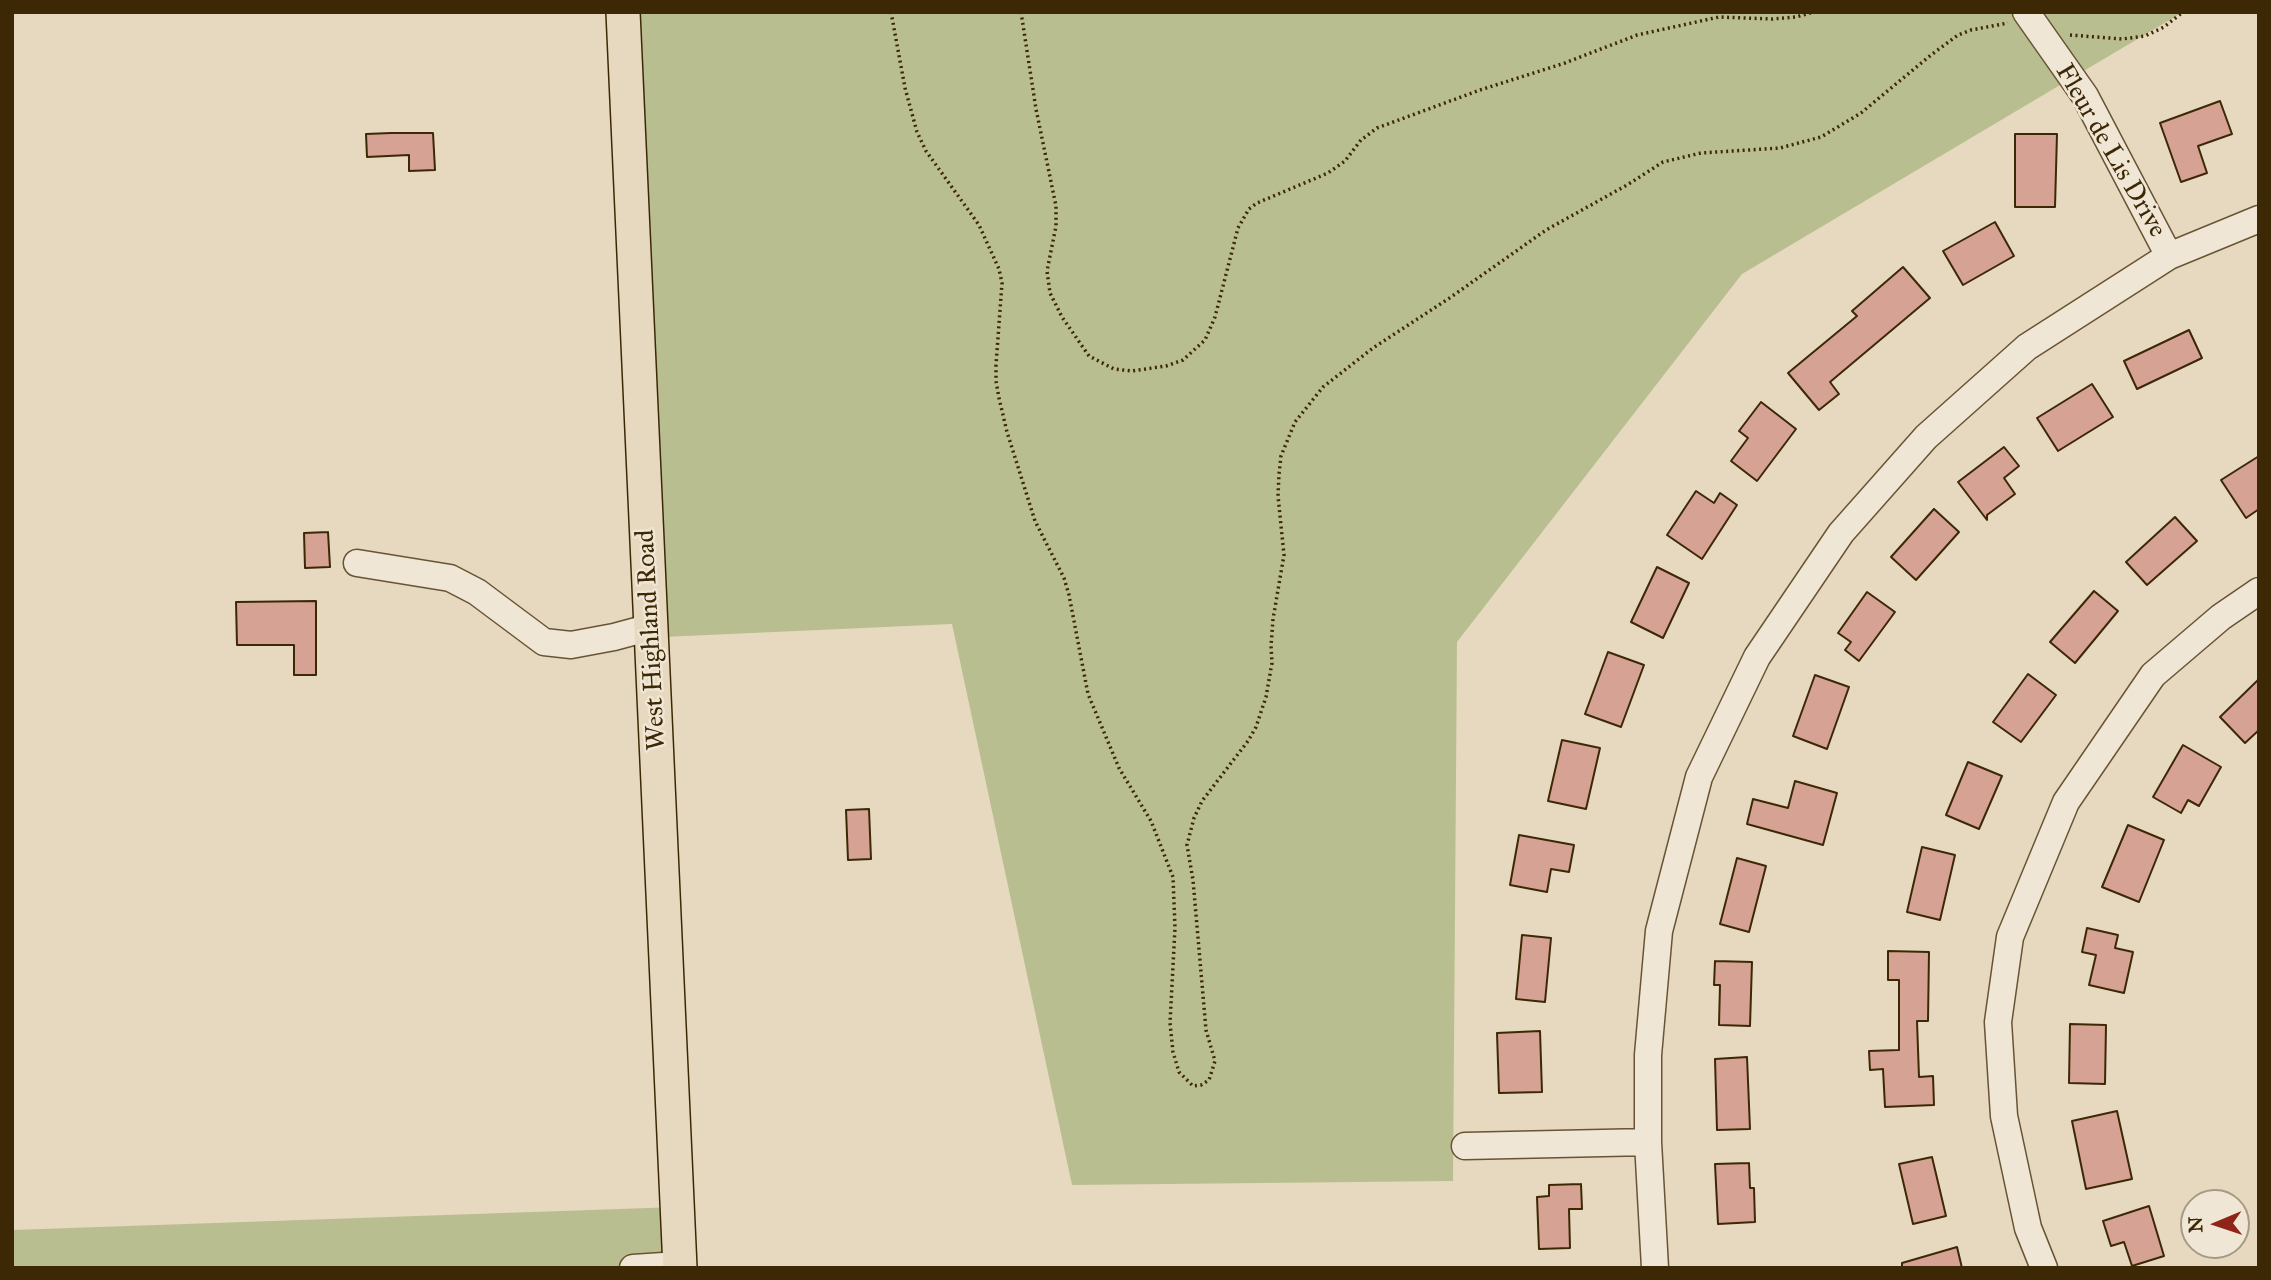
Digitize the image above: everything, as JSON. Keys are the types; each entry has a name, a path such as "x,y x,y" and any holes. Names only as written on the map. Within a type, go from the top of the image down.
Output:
{"main road":[{"name":"West Highland Road","path":"623,12 680,1267"}],"street":[{"name":"Fleur de Lis Drive","path":"2031,20 2085,96 2169,256"},
{"path":"1655,1268 1648,1142 1648,1055 1659,931 1699,777 1757,657 1841,533 1926,437 2027,347 2169,256 2259,219"},
{"path":"357,563 450,578 477,592 544,642 571,645 651,627"},
{"path":"2044,1268 2028,1228 2004,1116 1998,1022 2010,937 2066,802 2153,675 2221,617 2259,591"},
{"path":"1465,1146 1648,1142"},
{"path":"634,1268 680,1267"}],"path":[{"path":"891,12 905,88 917,132 936,166 979,225 999,269 1002,283 996,365 999,398 1035,521 1069,595 1088,694 1119,768 1151,821 1172,877 1175,928 1170,1023 1179,1072 1193,1086 1209,1080 1215,1061 1206,1030 1193,880 1187,845 1189,832 1202,801 1256,727 1266,697 1272,663 1273,619 1284,555 1278,496 1281,456 1295,422 1323,387 1373,348 1546,230 1627,185 1662,162 1701,153 1780,148 1821,137 1861,113 1958,35 1987,26 2031,20 2058,34 2132,38 2156,32 2183,12"},
{"path":"1021,12 1056,206 1056,226 1047,271 1051,293 1062,317 1089,356 1114,369 1132,371 1166,366 1183,360 1205,340 1215,317 1238,228 1249,209 1257,203 1328,173 1345,162 1361,140 1377,128 1637,36 1719,17 1772,19 1814,12"}],"green space":[{"path":"623,12 2183,12 1742,274 1457,642 1453,1181 1072,1185 952,624 663,637"},
{"path":"677,1207 680,1268 12,1268 12,1230"}],"building":[{"path":"2220,101 2232,134 2198,146 2207,173 2181,182 2160,123"},
{"path":"433,133 435,170 409,171 409,155 367,157 366,134"},
{"path":"2015,134 2057,134 2055,207 2015,207"},
{"path":"1995,222 2014,256 1963,285 1943,251"},
{"path":"1903,267 1930,298 1830,382 1839,394 1819,410 1788,373 1857,316 1852,311"},
{"path":"2189,330 2202,358 2137,389 2124,361"},
{"path":"2092,384 2113,417 2058,451 2037,418"},
{"path":"1761,402 1796,429 1757,481 1731,461 1748,438 1739,431"},
{"path":"2004,447 2019,466 2004,478 2015,494 1987,515 1987,520 1958,482"},
{"path":"2259,456 2259,509 2246,518 2221,480"},
{"path":"1696,491 1714,503 1720,493 1737,505 1702,559 1667,535"},
{"path":"1934,509 1959,532 1916,580 1891,557"},
{"path":"2175,517 2197,541 2147,585 2126,562"},
{"path":"328,532 330,567 305,568 304,533"},
{"path":"1657,567 1689,583 1663,638 1631,622"},
{"path":"2094,591 2118,611 2075,663 2050,642"},
{"path":"1867,592 1895,612 1859,661 1845,650 1851,642 1838,633"},
{"path":"316,601 316,675 294,675 294,645 237,645 236,602"},
{"path":"1608,652 1644,665 1621,727 1585,714"},
{"path":"2028,674 2056,695 2021,742 1993,722"},
{"path":"1815,675 1849,687 1827,749 1793,736"},
{"path":"2259,679 2259,730 2245,743 2220,717"},
{"path":"1562,740 1600,748 1586,809 1548,801"},
{"path":"2183,745 2221,767 2199,806 2188,800 2181,813 2153,797"},
{"path":"1968,762 2002,776 1979,829 1946,815"},
{"path":"1795,781 1837,793 1823,845 1747,824 1753,799 1788,808"},
{"path":"869,809 871,859 848,860 846,810"},
{"path":"2128,825 2164,840 2139,902 2102,887"},
{"path":"1519,835 1574,845 1569,872 1551,869 1547,892 1510,885"},
{"path":"1922,847 1955,855 1940,920 1907,912"},
{"path":"1737,858 1766,866 1749,932 1720,924"},
{"path":"2087,928 2118,935 2115,948 2133,952 2124,993 2089,985 2096,955 2082,952"},
{"path":"1522,935 1551,938 1545,1002 1516,999"},
{"path":"1888,951 1929,952 1928,1021 1917,1021 1919,1077 1933,1076 1934,1105 1885,1107 1883,1069 1870,1070 1869,1051 1899,1050 1899,980 1888,980"},
{"path":"1715,961 1752,962 1750,1026 1719,1025 1720,985 1714,985"},
{"path":"2070,1024 2106,1025 2105,1084 2069,1083"},
{"path":"1540,1031 1542,1092 1499,1093 1497,1033"},
{"path":"1747,1057 1750,1129 1717,1130 1715,1059"},
{"path":"2117,1111 2132,1179 2086,1189 2072,1121"},
{"path":"1932,1157 1946,1216 1913,1224 1899,1164"},
{"path":"1749,1163 1750,1188 1754,1188 1755,1222 1718,1224 1715,1164"},
{"path":"1581,1184 1582,1209 1569,1209 1570,1248 1539,1249 1537,1197 1549,1196 1549,1185"},
{"path":"2149,1206 2164,1256 2132,1266 2124,1242 2111,1246 2103,1221"},
{"path":"1957,1247 1962,1268 1902,1268 1902,1263"}]}
